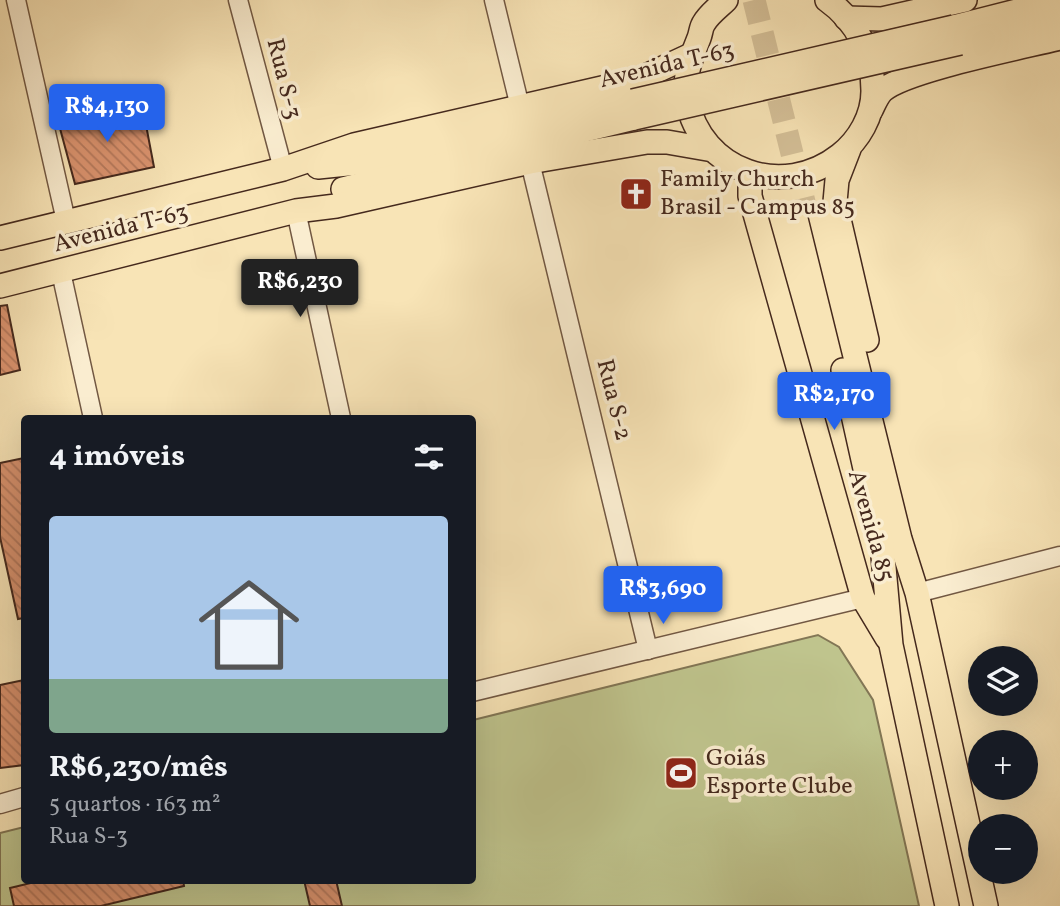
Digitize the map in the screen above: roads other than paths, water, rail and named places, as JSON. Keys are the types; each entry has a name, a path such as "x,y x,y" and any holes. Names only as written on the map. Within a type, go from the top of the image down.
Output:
{"main road":[{"path":"709,0 688,69 687,98 696,126 713,150 730,164 750,173 776,178 803,175 828,165 849,148 861,132 880,92 892,85 926,72 1060,38"},
{"path":"704,23 726,0"},
{"path":"827,0 846,18 863,41 873,69 870,113"},
{"path":"846,18 882,19 965,0"},
{"name":"Avenida T-63","path":"957,35 1060,0"},
{"name":"Avenida T-63","path":"296,211 346,188 634,110 957,35 1060,20"},
{"name":"Avenida T-63","path":"0,237 283,169 354,145 637,80 691,55"},
{"name":"Avenida T-63","path":"283,169 357,163 634,110"},
{"name":"Avenida T-63","path":"0,286 296,211 337,206 530,162 647,142 667,142 713,150"},
{"name":"Avenida 85","path":"849,148 837,180 835,202 912,540 917,593"},
{"name":"Avenida 85","path":"750,173 750,196 863,598 891,645"},
{"name":"Avenida 85","path":"947,906 891,645 882,545 814,214 900,539 917,593 986,906"}],"street":[{"path":"16,0 66,221"},
{"name":"Rua S-3","path":"238,0 283,169"},
{"path":"494,0 520,107"},
{"name":"Rua S-2","path":"530,162 648,650"},
{"path":"296,211 340,415"},
{"path":"61,272 92,415"},
{"path":"917,593 1060,556"},
{"path":"476,690 863,598"},
{"path":"0,804 21,798"}],"tunnel":[{"path":"754,0 807,214"}],"place":[{"name":"Family Church Brasil - Campus 85","path":"636,194"},
{"name":"Goiás Esporte Clube","path":"681,773"}]}
